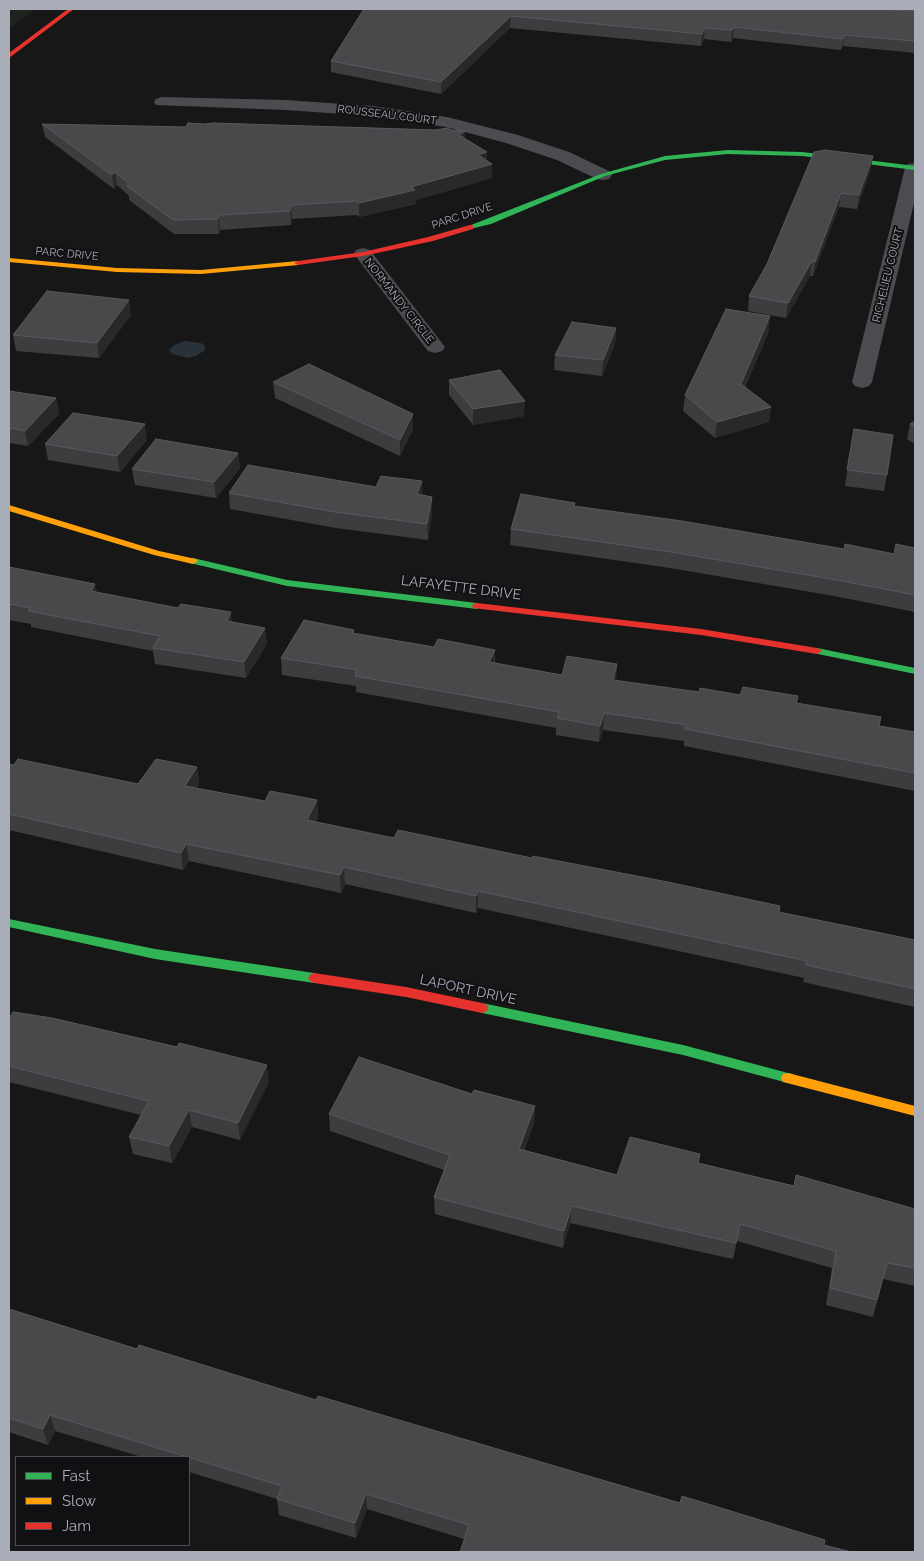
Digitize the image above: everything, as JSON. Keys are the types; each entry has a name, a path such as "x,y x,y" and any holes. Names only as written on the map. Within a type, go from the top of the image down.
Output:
{"street":[{"path":"9,56 71,9"},
{"name":"ROUSSEAU COURT","path":"162,102 285,105 373,111 447,122 512,139 554,153 603,175"},
{"name":"PARC DRIVE","path":"9,260 117,270 202,272 282,265 363,254 430,239 488,222 603,175 665,158 728,152 802,154 915,168"},
{"name":"RICHELIEU COURT","path":"862,382 915,168"},
{"name":"NORMANDY CIRCLE","path":"363,254 435,347"},
{"name":"LAFAYETTE DRIVE","path":"9,508 158,553 286,583 701,632 801,648 915,671"},
{"name":"LAPORT DRIVE","path":"9,923 155,954 416,994 683,1050 915,1111"}],"shaded area":[{"path":"9,9 36,9 9,29"},
{"path":"184,341 201,343 205,346 205,350 196,356 188,358 172,354 169,350"}],"building":[{"path":"364,9 873,9 915,11 915,41 844,35 843,39 734,27 732,30 705,28 702,34 511,16 441,82 331,61"},
{"path":"188,123 436,130 448,128 465,131 459,135 487,152 478,155 492,164 411,187 415,190 359,203 356,201 291,205 290,211 219,215 218,219 173,220 127,186 129,184 115,172 112,175 42,124 186,127"},
{"path":"825,150 873,156 859,195 841,193 815,262 812,261 788,303 749,296 767,264 814,152"},
{"path":"47,291 129,300 97,343 13,335"},
{"path":"726,309 770,316 741,384 771,407 717,422 685,395"},
{"path":"572,322 616,328 603,360 555,355"},
{"path":"309,364 413,414 400,440 273,382"},
{"path":"500,370 525,401 473,409 449,380"},
{"path":"9,391 56,398 25,431 9,428"},
{"path":"73,413 145,424 117,456 45,444"},
{"path":"854,429 893,435 887,475 847,470"},
{"path":"156,439 238,453 214,482 132,469"},
{"path":"248,465 376,487 381,476 422,481 417,494 432,497 427,524 335,512 229,493"},
{"path":"521,494 575,503 574,506 682,521 844,549 845,544 894,554 896,544 915,548 915,595 671,552 511,529"},
{"path":"9,567 95,584 91,591 178,608 181,604 231,612 227,621 265,628 244,662 153,648 160,636 28,611 30,608 9,604"},
{"path":"304,620 354,630 352,633 434,647 438,639 495,650 489,662 562,675 567,656 617,664 613,680 699,692 700,688 740,695 743,687 798,696 796,703 881,717 879,726 915,732 915,773 685,729 687,725 604,713 600,726 557,718 559,712 355,676 357,670 281,658"},
{"path":"18,759 138,784 156,759 197,767 185,786 265,801 270,791 317,800 307,820 394,838 398,830 532,858 533,856 668,882 780,906 779,912 915,940 915,989 806,965 807,961 478,891 476,896 344,867 340,875 186,844 181,853 9,814 9,764 14,765"},
{"path":"13,1012 52,1018 177,1047 179,1043 267,1065 238,1123 189,1110 169,1146 129,1137 149,1101 9,1066 9,1019"},
{"path":"359,1057 472,1094 474,1090 535,1106 519,1149 617,1175 630,1137 700,1154 698,1163 794,1186 796,1175 915,1209 915,1268 887,1263 877,1300 830,1288 836,1251 740,1224 736,1243 572,1206 564,1231 434,1197 450,1155 329,1114"},
{"path":"9,1309 137,1349 139,1345 316,1400 318,1396 680,1503 682,1496 825,1540 824,1545 852,1552 460,1552 469,1525 366,1494 355,1523 277,1499 282,1486 190,1458 190,1456 184,1456 50,1415 43,1429 9,1418"}],"traffic: fast":[{"path":"470,227 488,222 603,175 665,158 728,152 802,154 915,168"},
{"path":"193,561 287,583 477,606"},
{"path":"817,651 915,671"},
{"path":"9,923 155,954 314,978"},
{"path":"482,1008 683,1050 788,1078"}],"traffic: slow":[{"path":"9,260 117,270 201,272 298,263"},
{"path":"9,508 157,553 193,561"},
{"path":"788,1078 915,1111"}],"traffic: jam":[{"path":"9,56 71,9"},
{"path":"298,263 363,254 430,239 470,227"},
{"path":"477,606 701,632 817,651"},
{"path":"314,978 406,992 482,1008"}]}
